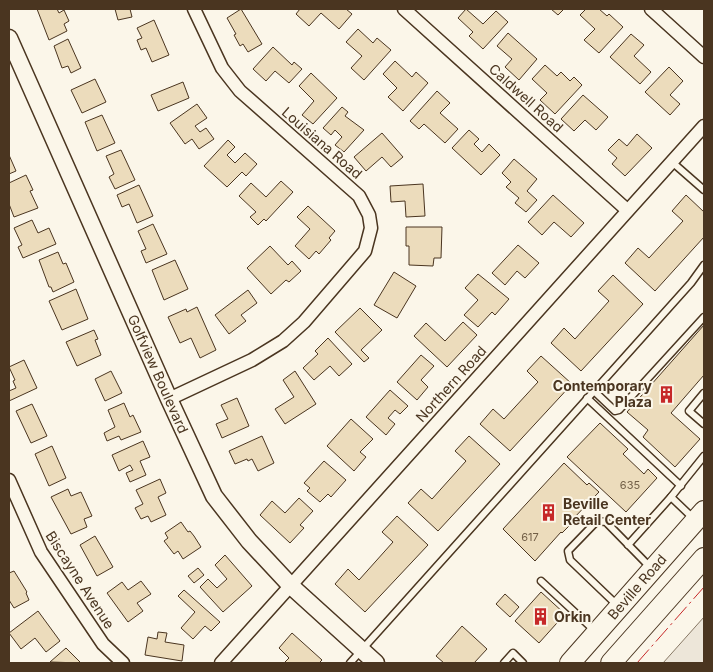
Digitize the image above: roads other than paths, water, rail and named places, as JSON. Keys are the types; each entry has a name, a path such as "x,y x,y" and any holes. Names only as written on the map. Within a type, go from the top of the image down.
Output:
{"main road":[{"name":"Beville Road","path":"570,663 701,516"},
{"path":"611,663 704,558"}],"street":[{"name":"Louisiana Road","path":"168,399 252,360 283,341 304,322 365,250 371,228 369,215 359,196 240,91 222,68 194,9"},
{"name":"Caldwell Road","path":"404,9 627,210"},
{"path":"652,9 704,57"},
{"name":"Golfview Boulevard","path":"9,38 168,399 214,496 249,541 291,586 376,663"},
{"name":"Northern Road","path":"221,663 704,126"},
{"name":"Biscayne Avenue","path":"9,480 41,552 103,644 123,663"}],"lane":[{"path":"672,162 704,190"},
{"path":"350,663 691,283 704,265"},
{"path":"594,391 615,411 619,410 704,317"},
{"path":"704,393 689,411 704,424"},
{"path":"587,398 681,486"},
{"path":"628,545 681,486 704,456"},
{"path":"671,497 701,516"},
{"path":"619,607 570,560 568,551 597,522 606,522 653,569"},
{"path":"541,582 597,632"},
{"path":"504,663 513,653 523,663"}],"place":[{"name":"Contemporary Plaza","path":"666,394"},
{"name":"Beville Retail Center","path":"549,512"},
{"name":"Orkin","path":"540,617"}]}
